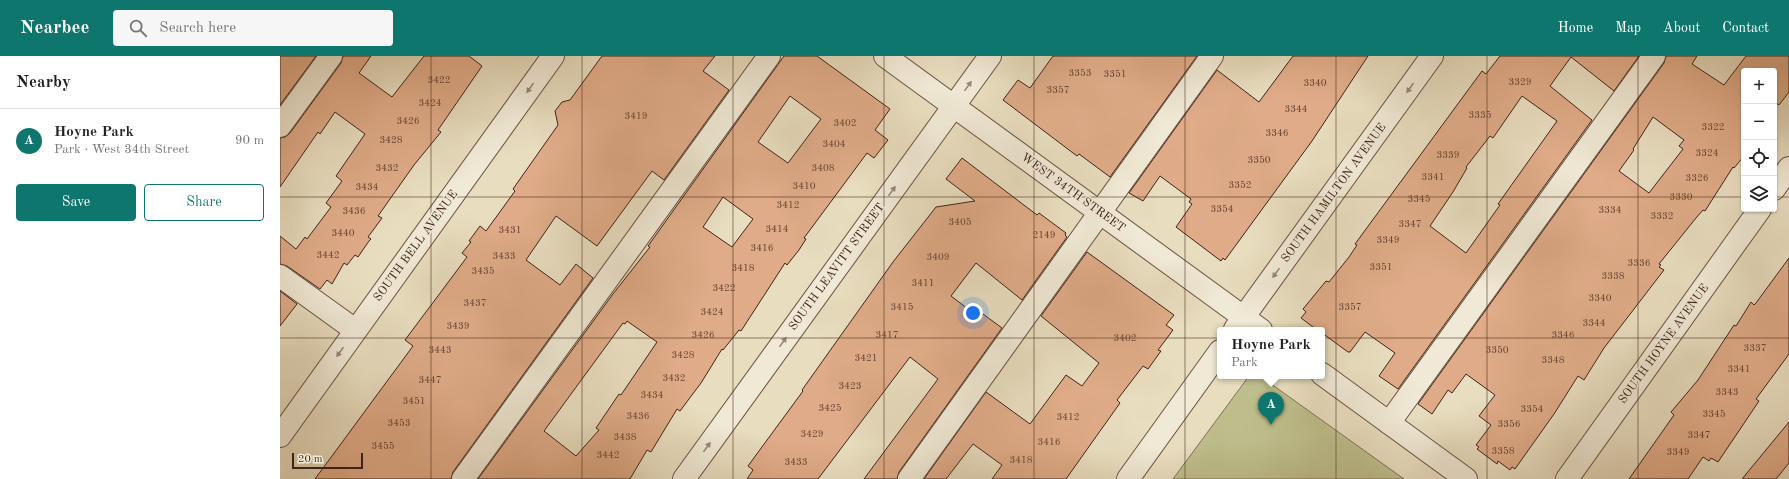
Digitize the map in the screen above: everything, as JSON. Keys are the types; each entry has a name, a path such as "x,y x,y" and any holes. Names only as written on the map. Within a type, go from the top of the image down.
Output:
{"street":[{"path":"280,126 330,56"},
{"name":"SOUTH BELL AVENUE","path":"280,436 553,56"},
{"path":"463,479 769,56"},
{"name":"WEST 34TH STREET","path":"884,56 1100,213 1239,324 1250,327"},
{"name":"SOUTH LEAVITT STREET","path":"684,479 990,56"},
{"path":"909,479 1212,56"},
{"name":"SOUTH HAMILTON AVENUE","path":"1239,324 1432,56"},
{"path":"1389,423 1654,56"},
{"path":"1777,186 1789,168"},
{"name":"SOUTH HOYNE AVENUE","path":"1567,479 1758,212"},
{"path":"280,276 355,330"},
{"path":"1128,479 1217,355"},
{"path":"1325,376 1466,479"}],"green space":[{"path":"1247,379 1264,379 1404,479 1173,479"}],"building":[{"path":"280,56 316,56 280,105"},
{"path":"343,56 371,56 359,73 392,97 424,56 469,56 482,66 438,130 441,132 414,165 378,216 382,218 368,237 371,239 358,257 355,255 347,265 344,263 332,284 327,280 320,289 287,266 280,264 280,236 296,249 305,237 307,239 331,207 326,203 342,181 336,176 365,134 335,112 320,134 318,132 280,187 280,138 285,137 290,133 341,63"},
{"path":"602,56 715,56 703,71 729,90 664,180 652,171 597,246 556,216 526,260 560,285 576,264 593,278 453,472 451,479 315,479 413,346 405,340 467,257 462,253 471,242 469,241 480,226 486,231 515,191 513,189 558,125 555,111 562,102 570,100"},
{"path":"784,56 817,56 890,109 875,130 888,140 874,158 867,153 804,238 806,239 799,250 787,265 785,263 741,331 739,330 723,350 722,349 701,383 680,411 677,409 651,452 647,450 630,479 478,479 613,294 650,247 648,246","holes":["790,96 821,119 788,163 758,142","723,197 753,219 732,247 703,227","627,321 657,342 621,395 619,394 596,428 599,430 576,456 544,431 623,323 625,324"]},
{"path":"1053,56 1197,56 1110,177 1079,154 1077,156 1003,100 1018,80 1030,88"},
{"path":"1293,56 1368,56 1312,141 1225,260 1223,258 1221,261 1176,227 1192,204 1189,202 1191,199 1160,176 1143,201 1129,193 1217,70 1259,102"},
{"path":"1500,56 1639,56 1614,91 1571,57 1550,86 1592,120 1398,389 1379,376 1395,353 1365,332 1350,352 1348,352 1325,335 1325,327 1313,327 1301,318 1306,312 1303,309 1326,281 1329,282 1349,257 1357,245 1355,244 1482,71 1486,74","holes":["1522,96 1557,121 1498,204 1500,205 1466,253 1430,226 1453,192 1467,168 1466,167 1490,136 1493,138"]},
{"path":"1666,56 1697,56 1692,64 1724,85 1746,56 1789,56 1789,92 1779,105 1777,104 1777,68 1741,68 1741,160 1734,168 1733,167 1705,211 1703,210 1696,218 1659,264 1661,265 1659,267 1664,270 1604,348 1584,380 1578,376 1554,414 1515,469 1512,467 1510,470 1498,461 1497,464 1477,449 1479,447 1476,445 1491,425 1479,416 1495,395 1466,374 1452,393 1448,390 1432,414 1418,404 1664,63","holes":["1653,117 1684,140 1679,146 1683,149 1649,193 1619,171 1634,150 1633,149"]},
{"path":"962,158 1037,215 1039,213 1066,233 1065,235 1067,237 1022,300 976,263 951,296 980,318 983,314 1002,328 899,472 897,479 864,479 938,379 910,357 818,479 747,479 753,470 748,466 803,391 802,390 893,262 936,207 975,201 946,179"},
{"path":"1087,252 1174,315 1166,325 1173,330 1158,350 1161,351 1148,369 1143,366 1117,400 1120,403 1066,479 992,479 1002,465 973,444 946,479 924,479 986,392 1030,424 1066,375 1082,386 1099,363 1041,316"},
{"path":"1789,258 1789,354 1756,399 1759,401 1718,462 1711,458 1709,461 1703,457 1688,479 1629,479 1674,415 1671,412 1698,380 1751,302 1754,305 1756,303"},
{"path":"280,291 297,304 280,326"},
{"path":"1789,422 1789,463 1776,479 1742,479"}],"place":[{"name":"Hoyne Park","path":"1271,425"}]}
